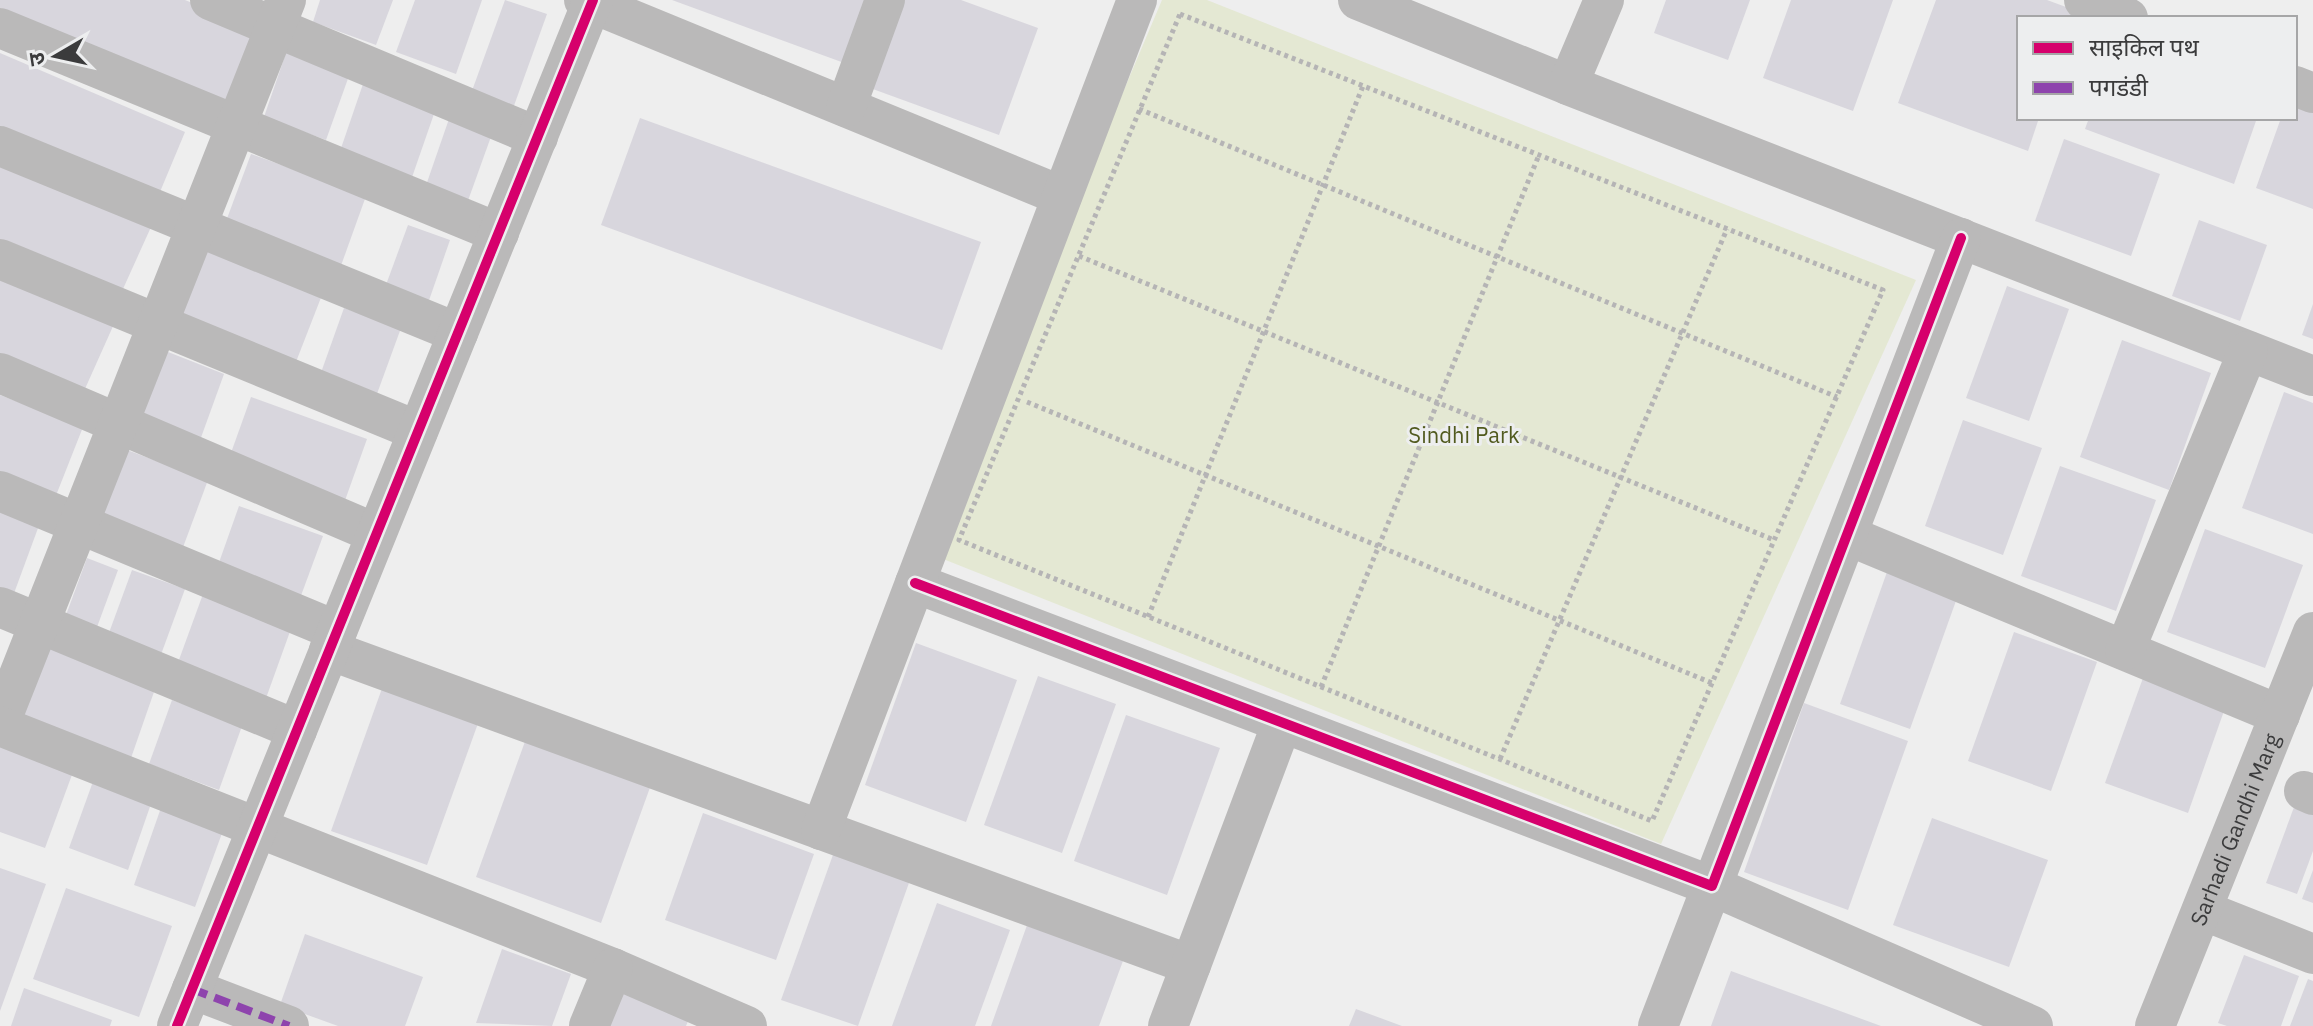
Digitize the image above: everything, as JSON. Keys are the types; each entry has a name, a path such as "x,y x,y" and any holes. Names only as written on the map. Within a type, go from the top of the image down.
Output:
{"street":[{"path":"210,0 281,14 538,137"},
{"path":"846,107 885,0"},
{"path":"821,830 1137,0"},
{"path":"1358,0 2313,376"},
{"path":"1568,85 1604,0"},
{"path":"2084,0 2123,16"},
{"path":"177,1026 538,137 590,1 1062,196"},
{"path":"281,14 0,725 613,968 747,1026"},
{"path":"0,28 499,233"},
{"path":"0,146 458,333"},
{"path":"1658,1026 1849,536 1961,238"},
{"path":"0,259 418,431"},
{"path":"2125,650 2248,351"},
{"path":"0,373 375,533"},
{"path":"0,491 333,640 821,830 1191,965"},
{"path":"1849,536 2280,715"},
{"path":"915,583 1712,886 2033,1026"},
{"path":"0,607 297,730"},
{"name":"Sarhadi Gandhi Marg","path":"2155,1026 2313,632"},
{"path":"1168,1026 1282,723"},
{"path":"2202,910 2313,954"},
{"path":"589,1026 613,968"},
{"path":"192,989 289,1026"}],"path":[{"path":"1180,14 1883,290 1652,821 959,540 1139,109 1180,14"},
{"path":"1148,617 1363,86"},
{"path":"1139,109 1837,397"},
{"path":"1321,687 1539,155"},
{"path":"1500,759 1727,229"},
{"path":"1078,256 1774,540"},
{"path":"1018,398 1712,683"}],"green space":[{"name":"Sindhi Park","path":"1162,0 1207,0 1916,280 1661,844 928,553"}],"building":[{"path":"0,0 185,0 257,30 227,103 0,8"},
{"path":"320,0 393,0 376,45 313,22"},
{"path":"415,0 482,0 456,74 396,52"},
{"path":"505,0 547,14 511,114 469,99"},
{"path":"672,0 870,0 847,64"},
{"path":"902,0 961,0 1038,28 999,135 870,88"},
{"path":"1666,0 1750,0 1728,60 1654,33"},
{"path":"1791,0 1893,0 1853,111 1763,78"},
{"path":"1936,0 2047,0 2077,11 2076,16 2017,16 2017,120 2038,120 2028,151 1898,103"},
{"path":"287,50 350,73 326,140 264,117"},
{"path":"0,53 185,132 157,199 0,131"},
{"path":"363,84 435,111 410,183 338,157"},
{"path":"2297,104 2313,110 2313,209 2256,188 2280,120 2297,120"},
{"path":"450,116 493,131 465,209 423,194"},
{"path":"640,118 981,242 942,350 601,225"},
{"path":"2088,120 2256,120 2234,184 2085,129"},
{"path":"2064,139 2160,174 2131,256 2035,221"},
{"path":"251,154 366,196 338,274 222,232"},
{"path":"0,158 151,227 118,300 0,246"},
{"path":"2199,220 2267,245 2240,321 2172,296"},
{"path":"408,225 450,240 426,309 383,293"},
{"path":"208,249 322,295 294,367 179,321"},
{"path":"0,273 114,324 80,400 0,364"},
{"path":"2007,286 2069,309 2029,421 1966,398"},
{"path":"2313,304 2313,339 2302,335"},
{"path":"344,308 401,328 374,402 318,381"},
{"path":"2122,340 2211,373 2169,490 2080,457"},
{"path":"163,350 224,374 199,443 137,419"},
{"path":"2284,392 2313,403 2313,534 2242,508"},
{"path":"0,395 83,427 55,498 0,477"},
{"path":"251,397 367,439 343,506 227,464"},
{"path":"1963,420 2042,448 2003,555 1925,526"},
{"path":"127,450 208,480 182,550 101,520"},
{"path":"2060,466 2156,500 2116,611 2021,576"},
{"path":"0,504 41,520 13,596 0,591"},
{"path":"239,506 323,536 299,601 216,571"},
{"path":"2205,529 2303,565 2265,668 2167,632"},
{"path":"87,558 118,570 93,638 62,626"},
{"path":"132,570 185,589 159,660 106,641"},
{"path":"1887,572 1957,598 1910,729 1840,704"},
{"path":"203,594 292,626 265,701 176,668"},
{"path":"2014,632 2097,662 2051,791 1968,761"},
{"path":"916,643 1017,680 966,822 865,785"},
{"path":"45,646 155,689 131,758 19,717"},
{"path":"1038,676 1116,704 1062,853 984,825"},
{"path":"2143,678 2225,708 2188,813 2105,783"},
{"path":"385,680 481,715 427,865 331,831"},
{"path":"172,700 242,726 219,790 149,764"},
{"path":"1804,703 1908,741 1848,910 1744,872"},
{"path":"1126,715 1220,748 1167,895 1074,861"},
{"path":"527,736 652,782 601,923 476,877"},
{"path":"0,745 73,772 45,848 0,832"},
{"path":"95,776 153,798 128,870 69,848"},
{"path":"2297,799 2313,805 2313,851 2297,894 2266,883"},
{"path":"163,802 225,825 195,907 134,885"},
{"path":"703,813 814,854 776,960 665,920"},
{"path":"1932,818 2048,860 2009,967 1893,925"},
{"path":"834,852 910,880 858,1026 781,1000"},
{"path":"0,868 46,884 0,1011"},
{"path":"2313,870 2313,903 2302,899"},
{"path":"66,888 172,926 139,1017 33,979"},
{"path":"937,903 1010,930 975,1026 892,1026"},
{"path":"1031,914 1127,950 1099,1026 991,1026"},
{"path":"305,934 423,977 405,1026 338,1026 280,1005"},
{"path":"502,949 571,974 552,1026 476,1023"},
{"path":"2244,955 2299,976 2281,1026 2227,1026 2218,1023"},
{"path":"1731,971 1881,1026 1711,1026"},
{"path":"2308,979 2313,981 2313,1026 2290,1026"},
{"path":"625,986 692,1011 686,1026 610,1026"},
{"path":"24,988 112,1020 110,1026 11,1026"},
{"path":"1356,1009 1402,1026 1349,1026"}],"marked path":[{"path":"192,989 289,1026"}],"cycle path":[{"path":"177,1026 593,0"},
{"path":"915,583 1712,886 1961,238"}]}
